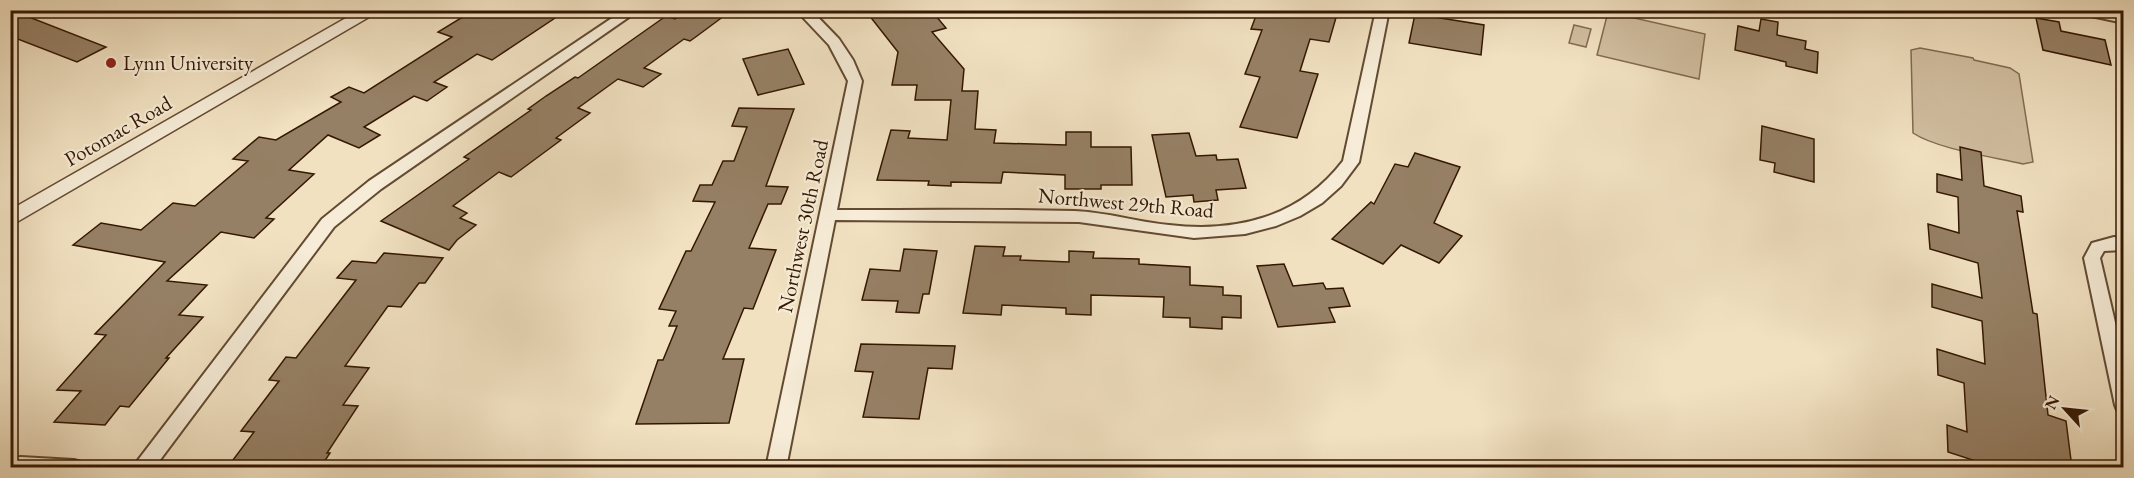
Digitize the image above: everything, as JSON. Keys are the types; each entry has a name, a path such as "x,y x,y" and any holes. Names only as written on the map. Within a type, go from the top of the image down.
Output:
{"street":[{"name":"Potomac Road","path":"10,219 373,10"},
{"path":"142,468 328,223 375,185 633,10"},
{"name":"Northwest 30th Road","path":"776,468 855,81 835,42 802,10"},
{"name":"Northwest 29th Road","path":"828,215 1082,217 1204,234 1249,228 1289,215 1321,197 1338,180 1351,162 1383,10"},
{"path":"2082,10 2124,19"},
{"path":"2124,244 2114,243 2097,247 2092,258 2124,405"},
{"path":"10,466 74,468"}],"shaded area":[{"path":"1608,12 1705,34 1699,79 1597,55"},
{"path":"1574,25 1591,29 1586,47 1569,43"},
{"path":"1920,48 1973,58 2010,68 2019,74 2033,162 2023,164 1966,152 1936,144 1913,133 1911,50"}],"building":[{"path":"11,10 106,47 77,62 10,36"},
{"path":"474,10 567,10 492,60 477,54 434,82 447,87 427,101 414,96 364,127 380,135 359,148 328,135 289,170 314,174 266,218 274,219 254,238 221,232 167,281 207,285 179,315 203,317 166,358 169,358 129,407 120,406 105,425 54,422 81,391 57,390 106,335 95,334 165,262 73,245 101,223 141,230 173,203 195,206 248,161 233,159 259,137 276,140 341,102 331,97 349,87 364,93 452,37 438,32"},
{"path":"687,10 732,10 690,41 684,39 644,68 661,74 643,87 618,79 578,108 590,113 556,138 561,140 511,177 499,172 453,206 467,213 460,218 476,225 457,240 449,250 381,221 469,159 464,157 531,110 528,109 546,96 575,77 578,78 666,16 675,19"},
{"path":"865,10 931,10 946,28 932,32 964,69 962,91 978,91 975,129 996,130 994,143 1066,145 1066,132 1091,132 1091,147 1131,147 1132,185 1101,185 1101,189 1065,189 1065,175 1003,172 1001,183 951,182 951,186 928,185 929,181 877,180 891,130 910,131 908,138 947,140 951,100 915,100 917,85 892,85 898,52"},
{"path":"1281,10 1314,10 1337,14 1329,42 1310,39 1300,71 1318,74 1297,138 1240,127 1260,77 1245,74 1262,30 1251,29 1257,13 1279,17"},
{"path":"1415,14 1484,25 1481,55 1409,43"},
{"path":"2036,18 2059,22 2061,31 2105,40 2111,65 2043,50"},
{"path":"1761,19 1778,22 1777,35 1806,41 1805,49 1818,52 1817,73 1786,66 1786,62 1735,50 1738,26 1759,31"},
{"path":"788,49 804,84 758,95 743,59"},
{"path":"739,108 794,109 766,186 788,187 781,204 768,204 749,248 776,250 753,309 744,308 723,359 744,359 729,423 636,424 658,360 663,360 677,326 669,326 676,311 659,309 686,251 691,251 715,202 693,201 700,185 712,185 723,161 734,161 747,127 732,126"},
{"path":"1762,126 1814,139 1814,182 1774,172 1775,163 1760,160"},
{"path":"1189,133 1196,156 1216,155 1217,160 1238,159 1246,188 1216,190 1218,200 1194,202 1193,195 1166,197 1152,135"},
{"path":"1960,147 1981,152 1984,186 2021,196 2023,212 2017,211 2033,313 2037,314 2048,415 2066,421 2072,468 1988,468 1988,465 1948,452 1947,425 1967,432 1964,383 1938,375 1937,349 1985,364 1982,321 1932,307 1932,284 1982,298 1978,263 1930,249 1928,224 1959,233 1958,197 1937,192 1937,174 1962,180"},
{"path":"1415,153 1460,167 1434,223 1462,236 1439,263 1401,245 1383,264 1332,239 1371,202 1374,204 1395,164 1408,167"},
{"path":"975,246 1005,247 1003,256 1021,256 1020,260 1069,262 1069,251 1094,252 1093,258 1139,259 1139,264 1190,267 1190,285 1223,287 1223,295 1241,296 1241,318 1222,317 1222,329 1190,327 1190,318 1163,317 1164,297 1091,295 1091,315 1066,314 1066,308 1002,305 1001,315 963,313"},
{"path":"904,249 937,251 929,294 923,294 919,313 896,312 898,301 862,300 870,269 900,271"},
{"path":"384,253 443,258 425,283 419,283 401,307 388,306 345,366 369,368 343,405 358,406 327,453 330,453 320,468 227,468 254,432 241,431 279,381 269,380 286,357 296,358 356,280 337,278 352,261 376,263"},
{"path":"1284,264 1293,286 1323,283 1326,289 1343,288 1350,306 1329,308 1335,322 1278,327 1257,266"},
{"path":"861,344 955,346 952,369 928,368 919,419 863,417 873,372 855,371"}],"place":[{"name":"Lynn University","path":"111,63"}]}
